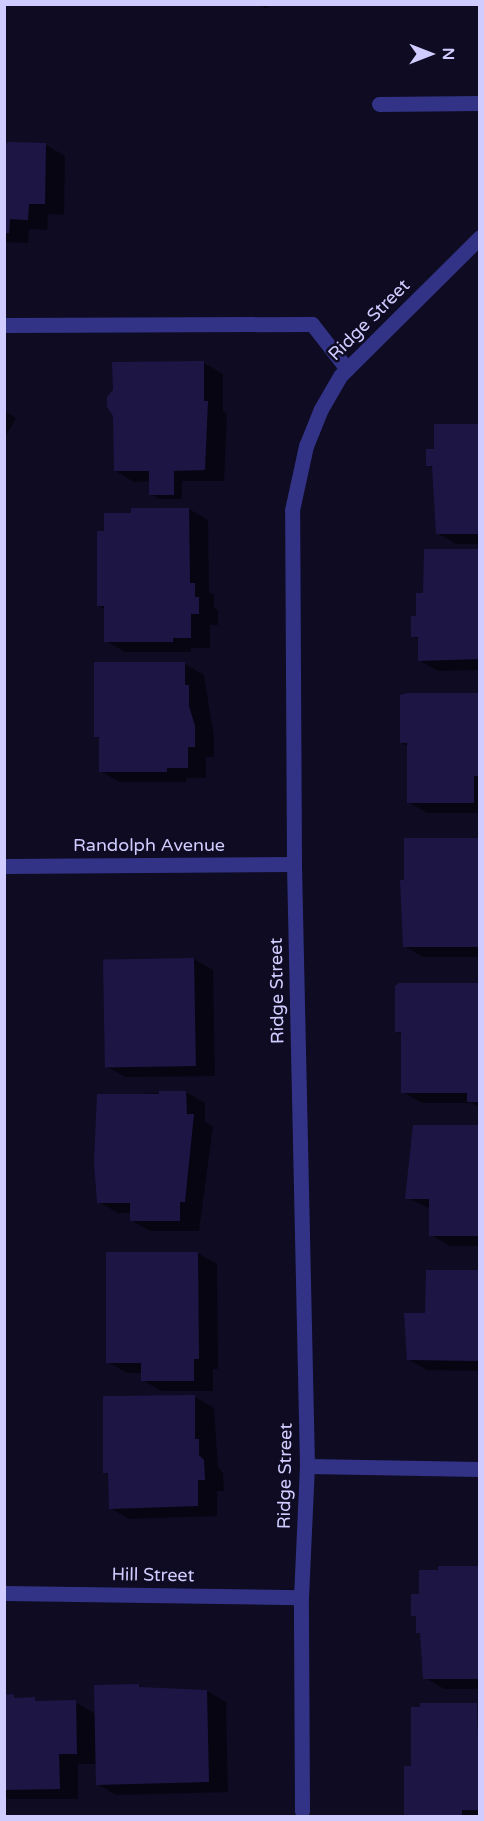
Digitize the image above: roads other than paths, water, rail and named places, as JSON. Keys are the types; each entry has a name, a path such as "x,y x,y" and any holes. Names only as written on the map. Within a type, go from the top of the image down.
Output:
{"street":[{"path":"380,104 480,103"},
{"name":"Ridge Street","path":"302,1811 301,1597 306,1466 294,864 292,510 306,446 321,409 347,369 480,237"},
{"path":"4,325 312,324 347,369"},
{"name":"Randolph Avenue","path":"4,866 294,864"},
{"path":"306,1466 480,1469"},
{"name":"Hill Street","path":"4,1593 301,1597"}]}
